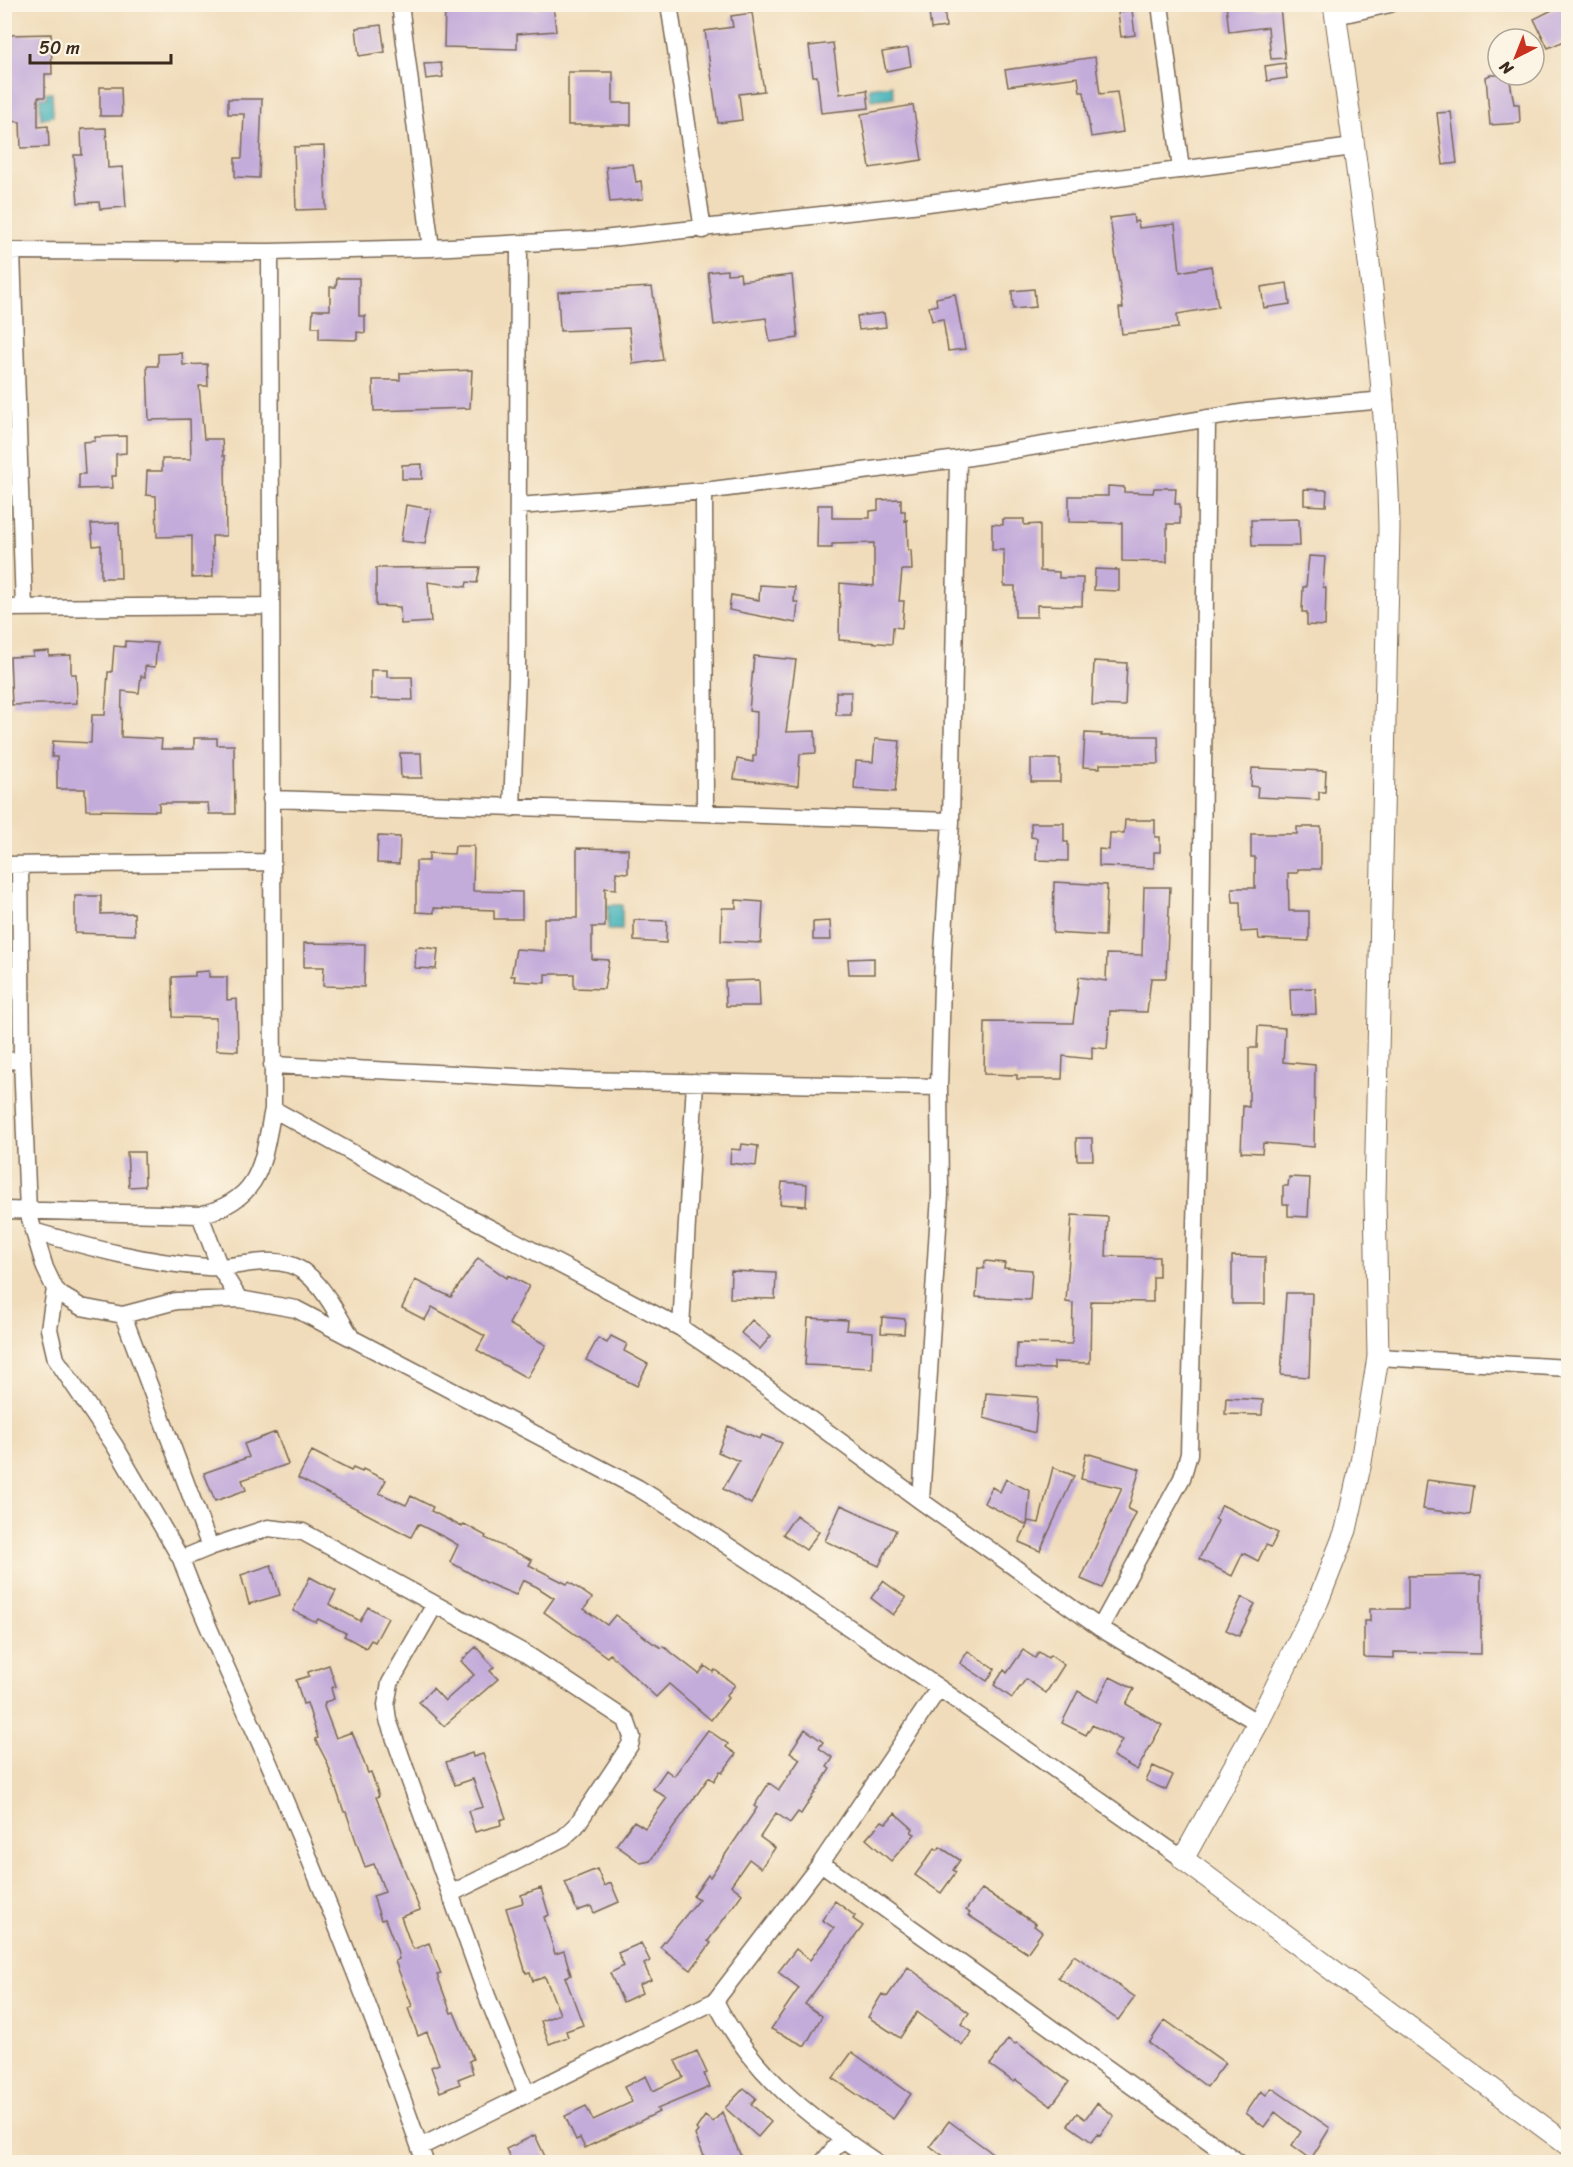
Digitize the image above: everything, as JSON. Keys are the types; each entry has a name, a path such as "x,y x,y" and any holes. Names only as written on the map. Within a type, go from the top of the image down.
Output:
{"street":[{"path":"400,4 431,248"},
{"path":"669,4 703,230"},
{"path":"1160,4 1181,170"},
{"path":"1183,1859 1258,1723 1318,1601 1346,1530 1361,1462 1378,1357 1375,1197 1389,528 1384,400 1373,284 1335,10 1390,4"},
{"path":"24,608 8,251 270,252 431,248 703,230 1353,147"},
{"path":"512,808 519,507 519,243"},
{"path":"4,1210 200,1215 230,1204 249,1190 265,1148 273,1109 270,861 270,252"},
{"path":"519,507 704,490 958,459 1207,418 1384,400"},
{"path":"1100,1628 1182,1478 1189,1454 1200,1034 1207,418"},
{"path":"921,1501 940,1195 939,1087 943,951 951,821 958,459"},
{"path":"704,490 705,813"},
{"path":"4,608 271,606"},
{"path":"271,799 951,821"},
{"path":"270,861 12,865 27,1212 55,1288 66,1299 81,1307 123,1315 176,1301 239,1299 296,1309 645,1492 939,1688 1183,1859 1569,2145"},
{"path":"4,1061 22,1060"},
{"path":"272,1065 479,1076 939,1087"},
{"path":"681,1328 695,1082"},
{"path":"273,1109 463,1214 681,1328 797,1408 921,1501 1100,1628 1258,1723"},
{"path":"200,1215 220,1268 239,1299"},
{"path":"33,1231 113,1255 161,1264 220,1268 256,1262 289,1264 309,1276 329,1300 350,1336"},
{"path":"55,1288 49,1329 56,1359 115,1446 182,1560 212,1639 265,1753 332,1911 422,2155 526,2092 715,2001 821,1863 939,1688"},
{"path":"123,1315 210,1547"},
{"path":"1378,1357 1569,1368"},
{"path":"182,1560 210,1547 268,1528 303,1532 434,1606 526,1654 626,1720 632,1737 624,1754 576,1826 563,1838 452,1893"},
{"path":"434,1606 390,1683 386,1705 393,1737 452,1893 487,1996 526,2092"},
{"path":"821,1863 1238,2163"},
{"path":"715,2001 749,2057 765,2075 842,2139 876,2163"},
{"path":"823,2163 842,2139"}],"water":[{"path":"892,85 894,97 871,100 869,88"},
{"path":"46,93 52,93 53,116 41,119 40,98 47,98"},
{"path":"608,905 622,905 622,930 608,930"}],"building":[{"path":"537,4 553,4 556,31 517,34 517,49 444,47 445,6 538,9"},
{"path":"928,4 944,4 946,27 931,29"},
{"path":"1226,4 1255,4 1255,9 1280,6 1285,58 1271,59 1268,27 1229,32"},
{"path":"1564,4 1569,4 1569,39 1548,48 1546,27 1538,27 1534,19"},
{"path":"1132,10 1135,35 1121,37 1118,12"},
{"path":"752,13 764,91 739,94 742,120 718,123 705,31 733,27 731,16"},
{"path":"381,25 385,52 359,56 356,28"},
{"path":"51,34 52,74 45,74 45,97 38,97 38,127 48,126 49,147 21,148 20,122 4,120 7,35"},
{"path":"833,43 840,94 867,90 869,108 821,113 817,76 813,76 809,46"},
{"path":"908,48 911,66 886,71 882,52"},
{"path":"1095,57 1100,94 1117,92 1123,132 1091,137 1084,92 1080,92 1078,77 1008,86 1005,70"},
{"path":"441,63 443,77 426,79 424,64"},
{"path":"1285,63 1287,78 1267,81 1265,66"},
{"path":"568,72 613,72 613,103 631,103 631,125 568,125"},
{"path":"100,87 121,87 122,116 100,116"},
{"path":"1487,87 1511,87 1514,104 1519,104 1520,123 1490,125"},
{"path":"228,99 262,99 259,178 235,177 235,158 242,158 244,114 228,114"},
{"path":"913,105 922,160 870,168 861,114"},
{"path":"1451,112 1457,163 1443,165 1437,113"},
{"path":"106,128 108,168 123,167 126,207 100,209 99,202 78,203 74,155 82,155 81,129"},
{"path":"324,146 326,209 296,210 294,147"},
{"path":"633,164 636,182 641,181 643,199 610,202 606,167"},
{"path":"1133,215 1134,222 1138,221 1139,228 1175,224 1180,272 1211,266 1218,307 1177,314 1178,328 1122,334 1119,308 1123,308 1110,218"},
{"path":"727,270 727,274 740,273 741,281 792,275 798,338 770,342 766,318 714,325 708,272"},
{"path":"337,278 359,278 359,316 365,316 365,333 357,332 357,340 319,339 319,327 312,327 313,310 330,310 330,287 336,287"},
{"path":"1287,283 1290,304 1264,308 1261,287"},
{"path":"652,287 663,360 633,364 629,328 560,331 558,292"},
{"path":"1034,289 1036,307 1013,309 1012,291"},
{"path":"955,294 965,349 948,351 943,319 932,321 929,307 937,305 936,298"},
{"path":"884,313 886,327 859,330 857,316"},
{"path":"182,353 183,365 207,364 208,386 199,386 204,439 222,439 223,456 225,456 226,536 212,536 213,577 192,578 192,536 157,537 156,496 146,495 147,471 162,471 162,459 191,459 190,419 149,420 147,366 158,366 158,354"},
{"path":"472,370 470,408 374,411 373,380 400,380 400,373"},
{"path":"126,436 126,453 116,454 116,476 112,476 113,488 79,489 79,474 85,474 83,442 95,441 95,437"},
{"path":"422,464 422,479 402,479 402,465"},
{"path":"1108,486 1124,487 1124,492 1153,493 1154,488 1176,488 1175,504 1180,504 1180,524 1167,524 1167,562 1122,561 1122,523 1069,522 1069,496 1108,496"},
{"path":"1304,489 1327,490 1326,506 1304,505"},
{"path":"901,499 901,511 905,511 905,521 907,520 908,550 911,550 912,570 902,570 899,601 904,601 902,628 893,627 892,644 839,640 840,583 874,586 874,543 832,544 832,548 817,548 818,505 832,505 832,518 870,518 870,511 878,510 878,500"},
{"path":"406,505 431,509 425,544 401,541"},
{"path":"1003,519 1024,519 1024,525 1040,524 1040,571 1059,572 1059,578 1083,578 1082,606 1037,605 1037,617 1015,617 1015,586 1004,586 1004,550 992,550 992,524 1003,525"},
{"path":"1299,519 1300,546 1252,546 1251,520"},
{"path":"119,523 121,578 101,578 101,545 93,546 91,524"},
{"path":"1309,556 1325,557 1323,587 1326,588 1325,626 1307,625 1307,612 1302,612 1303,587 1306,587"},
{"path":"480,567 477,583 467,582 466,587 428,582 431,622 401,624 400,607 376,606 376,568"},
{"path":"1095,569 1119,570 1119,591 1094,590"},
{"path":"760,585 795,587 794,602 798,602 796,623 729,610 731,595 759,600"},
{"path":"125,641 157,643 155,667 145,666 145,677 141,676 139,693 122,691 121,737 162,739 161,749 194,749 194,738 217,738 217,745 234,745 235,814 209,814 208,803 159,803 159,811 86,810 85,789 57,789 57,757 52,757 53,741 91,743 92,715 105,715 108,672 112,672 114,646 125,647"},
{"path":"49,651 49,656 71,655 71,674 76,674 77,703 12,705 10,657 33,656 33,652"},
{"path":"754,656 796,660 786,732 815,731 816,753 800,754 798,786 734,779 737,759 753,762 753,756 756,756 757,712 749,711"},
{"path":"1094,661 1127,663 1125,706 1092,705"},
{"path":"371,670 387,670 387,677 412,677 413,700 371,699"},
{"path":"836,692 851,692 851,715 836,715"},
{"path":"1085,733 1102,734 1101,736 1158,736 1159,764 1100,764 1100,768 1083,767"},
{"path":"875,739 900,741 895,792 854,789 856,761 873,762"},
{"path":"400,753 421,753 422,778 401,778"},
{"path":"1031,759 1060,759 1060,782 1031,782"},
{"path":"1252,768 1326,771 1325,792 1319,792 1319,800 1257,797 1258,787 1251,786"},
{"path":"1125,820 1155,820 1155,837 1160,837 1160,852 1154,852 1154,868 1099,866 1099,849 1109,850 1110,833 1124,833"},
{"path":"1031,823 1064,823 1064,842 1068,842 1068,861 1036,860 1037,838 1031,837"},
{"path":"1297,827 1321,827 1321,869 1298,869 1298,873 1288,873 1289,911 1309,911 1309,941 1259,939 1258,931 1241,932 1240,902 1233,902 1232,888 1255,888 1255,857 1251,857 1251,834 1297,834"},
{"path":"378,836 400,837 399,864 377,863"},
{"path":"455,846 474,846 473,891 522,892 522,919 494,919 494,910 434,908 434,913 416,912 416,861 429,861 429,853 454,854"},
{"path":"577,848 628,849 628,873 616,872 616,889 605,888 605,927 592,927 592,959 609,960 604,989 574,988 574,974 545,974 545,983 514,981 515,976 511,976 516,949 544,951 544,918 577,918"},
{"path":"1054,882 1107,885 1105,936 1053,933"},
{"path":"1144,887 1170,887 1166,978 1151,978 1147,1012 1110,1011 1107,1049 1092,1047 1092,1059 1063,1056 1062,1079 1017,1079 1017,1075 984,1074 985,1022 1073,1023 1079,977 1106,981 1107,954 1142,955"},
{"path":"75,896 101,896 101,914 134,913 135,935 75,933"},
{"path":"736,900 763,902 761,943 721,941 722,908 736,908"},
{"path":"634,920 667,921 666,943 634,941"},
{"path":"830,921 831,940 813,940 813,922"},
{"path":"304,943 365,944 364,987 323,986 324,967 304,967"},
{"path":"416,948 438,949 436,969 415,968"},
{"path":"874,958 874,974 849,974 848,959"},
{"path":"209,971 209,977 227,977 227,1000 237,999 238,1051 216,1050 216,1018 173,1017 172,977 195,976 195,972"},
{"path":"759,980 760,1006 726,1006 725,981"},
{"path":"1315,988 1316,1014 1291,1015 1290,989"},
{"path":"1258,1026 1285,1028 1283,1062 1315,1065 1314,1147 1263,1143 1262,1153 1241,1152 1243,1106 1249,1107 1249,1048 1257,1048"},
{"path":"1076,1138 1092,1138 1093,1160 1077,1160"},
{"path":"742,1144 758,1146 756,1166 730,1163 731,1149 741,1150"},
{"path":"127,1152 144,1152 145,1186 129,1187"},
{"path":"1289,1177 1310,1178 1308,1217 1288,1216 1288,1204 1283,1204 1283,1186 1288,1186"},
{"path":"782,1182 807,1184 806,1206 780,1204"},
{"path":"1072,1215 1108,1217 1106,1256 1159,1257 1159,1277 1153,1277 1153,1302 1091,1301 1090,1363 1054,1362 1054,1369 1016,1368 1017,1343 1072,1344 1073,1303 1066,1302"},
{"path":"1232,1256 1265,1257 1265,1304 1232,1304"},
{"path":"478,1258 507,1278 508,1275 529,1286 509,1324 546,1345 527,1378 477,1350 485,1336 432,1307 425,1320 402,1308 415,1280 451,1297"},
{"path":"985,1261 1005,1263 1004,1268 1032,1270 1030,1300 976,1297 978,1268 984,1269"},
{"path":"731,1271 776,1273 775,1299 730,1298"},
{"path":"1286,1293 1312,1293 1309,1377 1281,1375"},
{"path":"882,1317 905,1319 904,1334 881,1333"},
{"path":"808,1318 847,1320 846,1330 873,1332 872,1368 805,1365"},
{"path":"752,1320 771,1336 760,1349 741,1333"},
{"path":"611,1336 627,1344 624,1351 648,1364 637,1386 586,1360 598,1338 607,1343"},
{"path":"986,1393 1038,1397 1035,1433 984,1418"},
{"path":"1226,1398 1263,1400 1262,1415 1225,1414"},
{"path":"728,1426 760,1439 762,1435 782,1443 751,1504 723,1489 739,1461 718,1452"},
{"path":"276,1432 288,1464 242,1480 246,1490 215,1501 204,1473 249,1457 244,1444"},
{"path":"312,1451 351,1471 353,1468 362,1472 363,1469 386,1480 379,1493 406,1505 411,1496 433,1507 431,1511 462,1527 464,1524 486,1536 485,1538 532,1560 529,1565 567,1584 569,1582 592,1598 584,1609 607,1625 615,1615 653,1643 662,1648 663,1646 699,1674 705,1666 713,1672 715,1670 735,1685 726,1696 728,1698 711,1720 669,1684 656,1697 610,1654 607,1657 544,1612 554,1598 537,1587 523,1580 516,1595 487,1583 450,1562 458,1545 446,1538 418,1524 411,1537 298,1478"},
{"path":"1086,1453 1140,1469 1128,1509 1136,1513 1102,1588 1081,1579 1122,1488 1081,1479"},
{"path":"1053,1467 1074,1476 1040,1551 1019,1542 1028,1521 1039,1523"},
{"path":"1006,1479 1030,1491 1027,1525 984,1503 992,1487 1000,1492"},
{"path":"1427,1480 1474,1486 1470,1515 1423,1509"},
{"path":"841,1505 896,1530 879,1566 825,1541"},
{"path":"1222,1505 1278,1533 1271,1547 1266,1545 1258,1561 1243,1553 1232,1576 1199,1559 1218,1521 1215,1519"},
{"path":"796,1515 819,1532 806,1550 783,1534"},
{"path":"271,1565 280,1595 249,1604 241,1575"},
{"path":"1481,1575 1481,1654 1394,1652 1394,1658 1364,1657 1364,1621 1370,1621 1370,1609 1408,1609 1408,1576"},
{"path":"310,1577 336,1591 329,1604 360,1621 368,1607 388,1618 375,1642 371,1640 366,1648 344,1636 346,1633 318,1619 316,1622 293,1611"},
{"path":"883,1581 906,1598 893,1615 871,1598"},
{"path":"1242,1597 1255,1604 1239,1636 1226,1630"},
{"path":"476,1647 494,1667 490,1671 498,1679 444,1726 419,1702 433,1688 445,1701 474,1675 461,1661"},
{"path":"1023,1650 1035,1658 1039,1652 1048,1658 1050,1655 1064,1665 1046,1693 1026,1679 1012,1698 994,1685 1004,1670 1007,1673"},
{"path":"968,1651 995,1669 987,1681 960,1663"},
{"path":"329,1665 336,1686 331,1688 334,1699 325,1702 324,1707 336,1738 352,1732 368,1773 371,1772 379,1796 376,1797 420,1910 401,1917 414,1949 429,1943 441,1974 437,1975 451,2013 454,2012 473,2059 469,2061 473,2073 458,2079 460,2084 440,2092 431,2067 439,2064 427,2032 418,2036 408,2008 412,2006 395,1961 399,1959 397,1950 385,1919 381,1920 373,1896 385,1892 374,1864 365,1867 327,1762 315,1739 318,1738 307,1703 303,1704 296,1680 309,1676 308,1672"},
{"path":"1110,1677 1134,1689 1126,1704 1162,1725 1137,1770 1113,1756 1122,1740 1092,1725 1086,1735 1062,1723 1078,1691 1097,1702"},
{"path":"805,1729 823,1742 819,1748 833,1758 827,1767 830,1769 801,1814 798,1812 790,1823 776,1813 760,1837 775,1848 761,1868 749,1859 731,1885 742,1894 708,1941 711,1943 691,1970 660,1947 699,1899 693,1896 708,1875 710,1877 757,1808 754,1806 769,1783 779,1790 800,1759 790,1752"},
{"path":"708,1730 728,1744 726,1747 736,1754 714,1781 709,1777 650,1861 641,1863 616,1845 634,1821 645,1828 667,1798 653,1789 666,1770 674,1776"},
{"path":"472,1753 473,1757 483,1754 506,1818 500,1820 501,1825 475,1832 468,1811 483,1807 473,1779 455,1785 446,1762"},
{"path":"1153,1766 1173,1775 1166,1790 1146,1781"},
{"path":"895,1813 913,1829 911,1832 915,1834 891,1861 866,1839 882,1821 886,1823"},
{"path":"940,1847 960,1860 953,1870 956,1872 941,1893 915,1875 935,1848 938,1850"},
{"path":"597,1869 604,1886 611,1883 619,1902 594,1913 591,1906 577,1911 565,1882"},
{"path":"541,1888 549,1915 544,1917 555,1954 564,1951 571,1975 565,1977 583,2025 566,2031 568,2037 549,2044 541,2021 560,2014 545,1977 533,1981 530,1972 526,1973 506,1908 523,1903 521,1895"},
{"path":"982,1889 1036,1924 1034,1926 1042,1932 1027,1953 968,1915 970,1913 966,1910"},
{"path":"835,1901 855,1916 853,1919 863,1926 805,2004 822,2016 805,2046 771,2029 799,1988 778,1972 796,1949 810,1960 834,1928 822,1920"},
{"path":"641,1943 650,1961 644,1964 651,1980 639,1985 642,1993 623,2002 610,1973 624,1966 618,1953"},
{"path":"1074,1955 1135,1997 1118,2020 1058,1977"},
{"path":"908,1967 969,2013 961,2024 972,2032 962,2045 917,2012 900,2038 868,2017 882,1994 887,1997"},
{"path":"1165,2020 1225,2063 1207,2087 1149,2043"},
{"path":"1008,2039 1017,2043 1069,2082 1051,2106 1016,2080 1014,2082 990,2065"},
{"path":"697,2051 707,2073 704,2074 710,2087 657,2109 659,2112 585,2148 580,2138 576,2140 565,2116 586,2106 593,2120 632,2102 624,2087 646,2076 653,2091 683,2077 675,2061"},
{"path":"852,2052 911,2094 893,2119 833,2078"},
{"path":"744,2088 756,2098 751,2104 771,2122 758,2137 725,2108"},
{"path":"1272,2088 1330,2128 1311,2159 1292,2145 1301,2132 1275,2112 1264,2127 1246,2113 1261,2091 1266,2095"},
{"path":"1097,2103 1114,2116 1092,2142 1068,2125 1077,2113 1085,2119"},
{"path":"722,2112 742,2159 734,2163 707,2163 695,2135 698,2131 696,2129 705,2116 713,2122"},
{"path":"949,2121 1006,2163 953,2163 930,2146"},
{"path":"535,2135 548,2163 513,2163 506,2149"}]}
